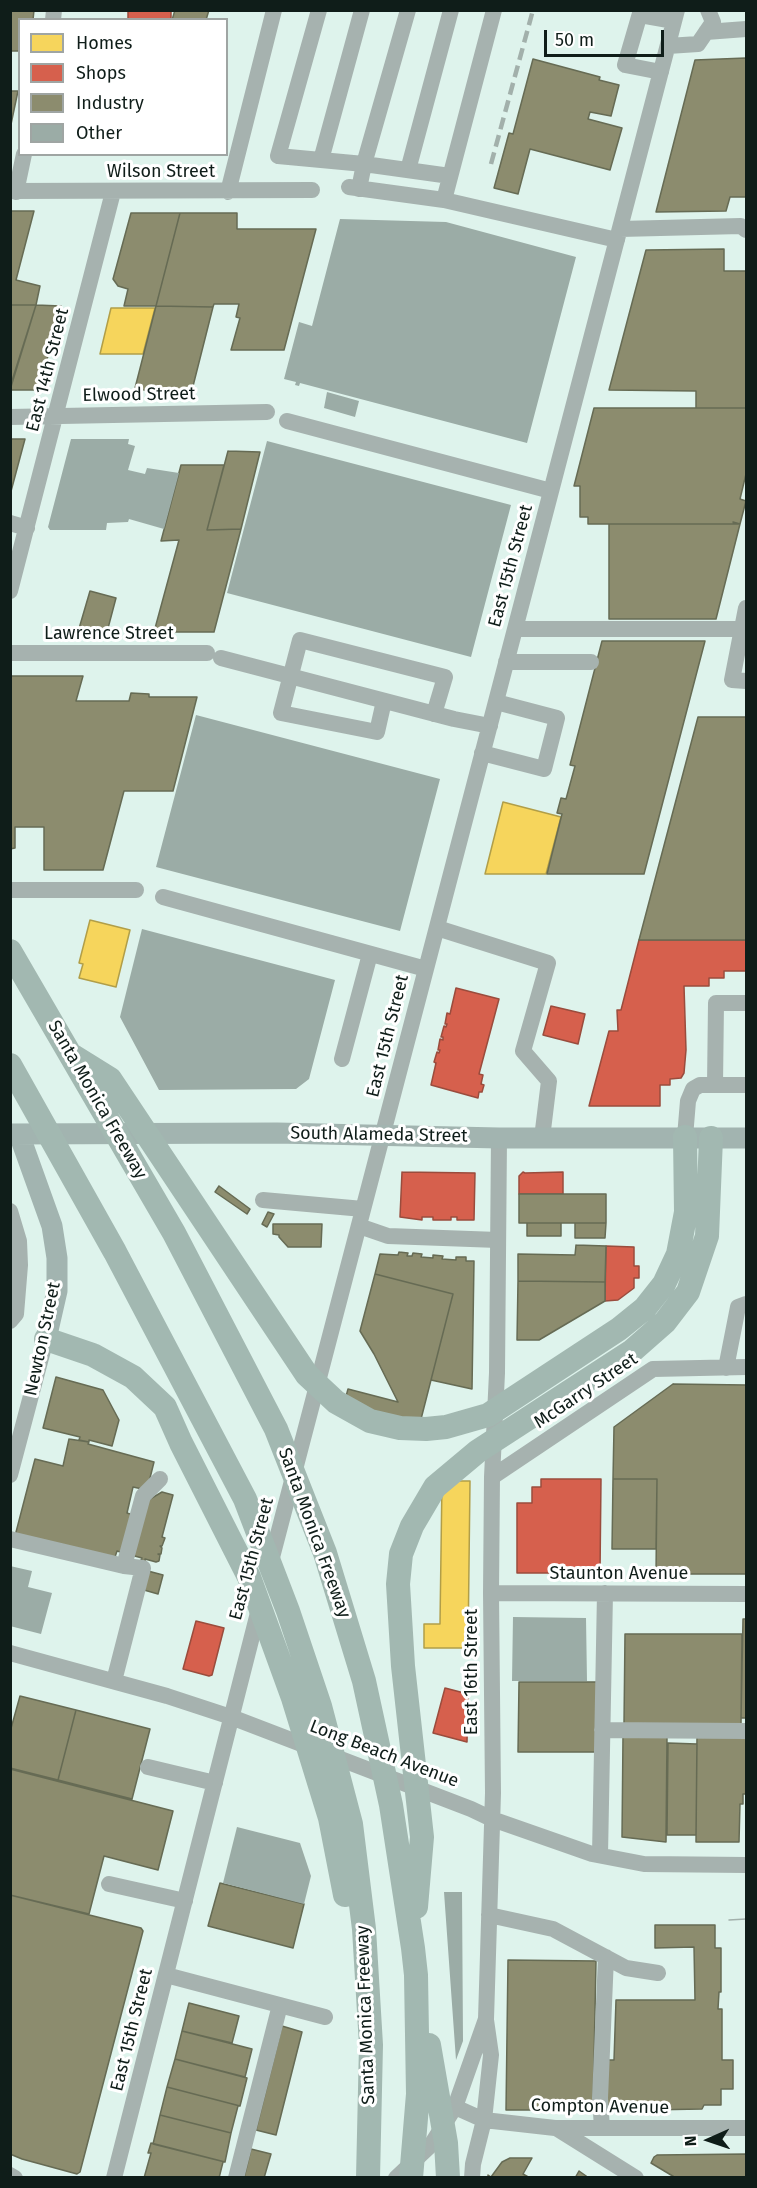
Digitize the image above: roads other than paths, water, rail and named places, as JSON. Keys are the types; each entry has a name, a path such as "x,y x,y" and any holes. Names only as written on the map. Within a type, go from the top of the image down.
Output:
{"highway":[{"name":"Santa Monica Freeway","path":"10,951 174,1233 276,1430 321,1543 364,1681 391,1805 413,1948 416,1975 418,2094 411,2178"},
{"path":"71,1054 110,1078 307,1375 336,1402 370,1421 400,1428 426,1429 467,1423 488,1415 619,1329 645,1308 664,1284 678,1254 686,1212 685,1137"},
{"name":"Santa Monica Freeway","path":"10,1065 115,1252 245,1499 288,1611 320,1706 351,1824 364,1929 371,2045 368,2178"},
{"path":"413,1948 422,1837 403,1666 398,1584 401,1554 412,1526 435,1487 478,1451 632,1351 665,1322 688,1292 707,1236 711,1137"},
{"path":"46,1339 93,1355 133,1377 165,1407 249,1577 293,1698 330,1818 353,1934 371,2045"},
{"path":"416,1975 446,2143 448,2178"},
{"path":"353,2178 371,2084"}],"main road":[{"name":"South Alameda Street","path":"15,1134 277,1133 499,1138 747,1138"},
{"name":"Newton Street","path":"15,1134 52,1226 57,1258 57,1291 46,1339"}],"street":[{"path":"228,192 273,10"},
{"path":"319,10 278,156 364,164 450,176"},
{"path":"321,160 362,10"},
{"path":"408,10 364,164 354,188 444,200 618,235 741,226 747,230"},
{"path":"408,170 451,10"},
{"path":"444,200 494,10"},
{"path":"661,72 625,65 641,13 676,16"},
{"name":"East 15th Street","path":"114,2178 363,1209 676,16"},
{"path":"668,46 698,44 713,19 747,29"},
{"path":"13,191 23,156"},
{"name":"Wilson Street","path":"13,191 312,190"},
{"name":"East 14th Street","path":"10,591 113,192"},
{"name":"Elwood Street","path":"10,417 267,412"},
{"path":"287,421 551,491"},
{"path":"10,523 27,528"},
{"path":"747,608 732,680 747,681"},
{"path":"515,629 741,628"},
{"path":"384,701 377,732 281,713 300,640 445,677 434,714"},
{"name":"Lawrence Street","path":"10,653 214,656 434,714 490,726"},
{"path":"506,662 591,662"},
{"path":"482,753 544,769 557,718 496,702"},
{"path":"10,890 136,890"},
{"path":"163,897 426,969"},
{"path":"437,928 548,963 523,1051 549,1082 542,1138"},
{"path":"342,1059 370,954"},
{"path":"715,1085 716,1003 747,1003"},
{"path":"685,1137 687,1101 693,1089 700,1085 747,1085"},
{"name":"East 16th Street","path":"396,2178 431,2145 455,2107 486,2019 492,1819 492,1477 497,1373 499,1138"},
{"path":"263,1200 363,1209"},
{"path":"10,1211 19,1241 20,1265 16,1314 10,1321"},
{"path":"359,1226 388,1236 498,1240"},
{"path":"726,1368 738,1307 747,1304"},
{"name":"Newton Street","path":"10,1475 46,1339"},
{"name":"McGarry Street","path":"492,1477 653,1369 747,1367"},
{"path":"124,1566 143,1496 160,1479"},
{"path":"10,1539 124,1566 143,1568 114,1681"},
{"name":"Staunton Avenue","path":"491,1593 747,1594"},
{"path":"600,1855 605,1593"},
{"name":"Long Beach Avenue","path":"10,1653 114,1681 231,1717 492,1819 600,1855 644,1864 747,1865"},
{"path":"603,1730 747,1731"},
{"path":"148,1767 214,1783"},
{"path":"109,1884 185,1901"},
{"path":"489,1915 553,1929 626,1968 658,1973"},
{"path":"602,2128 600,2098 606,1957"},
{"path":"166,1974 326,2017"},
{"path":"236,2178 280,2005"},
{"path":"472,2178 473,2164 484,2120 491,2055 486,2019"},
{"name":"Compton Avenue","path":"455,2107 484,2120 555,2128 747,2128"},
{"path":"555,2128 636,2178"},
{"path":"10,2175 15,2178"}],"tram line":[{"path":"729,1920 746,1919"}],"railway":[{"path":"491,164 533,10"}]}
